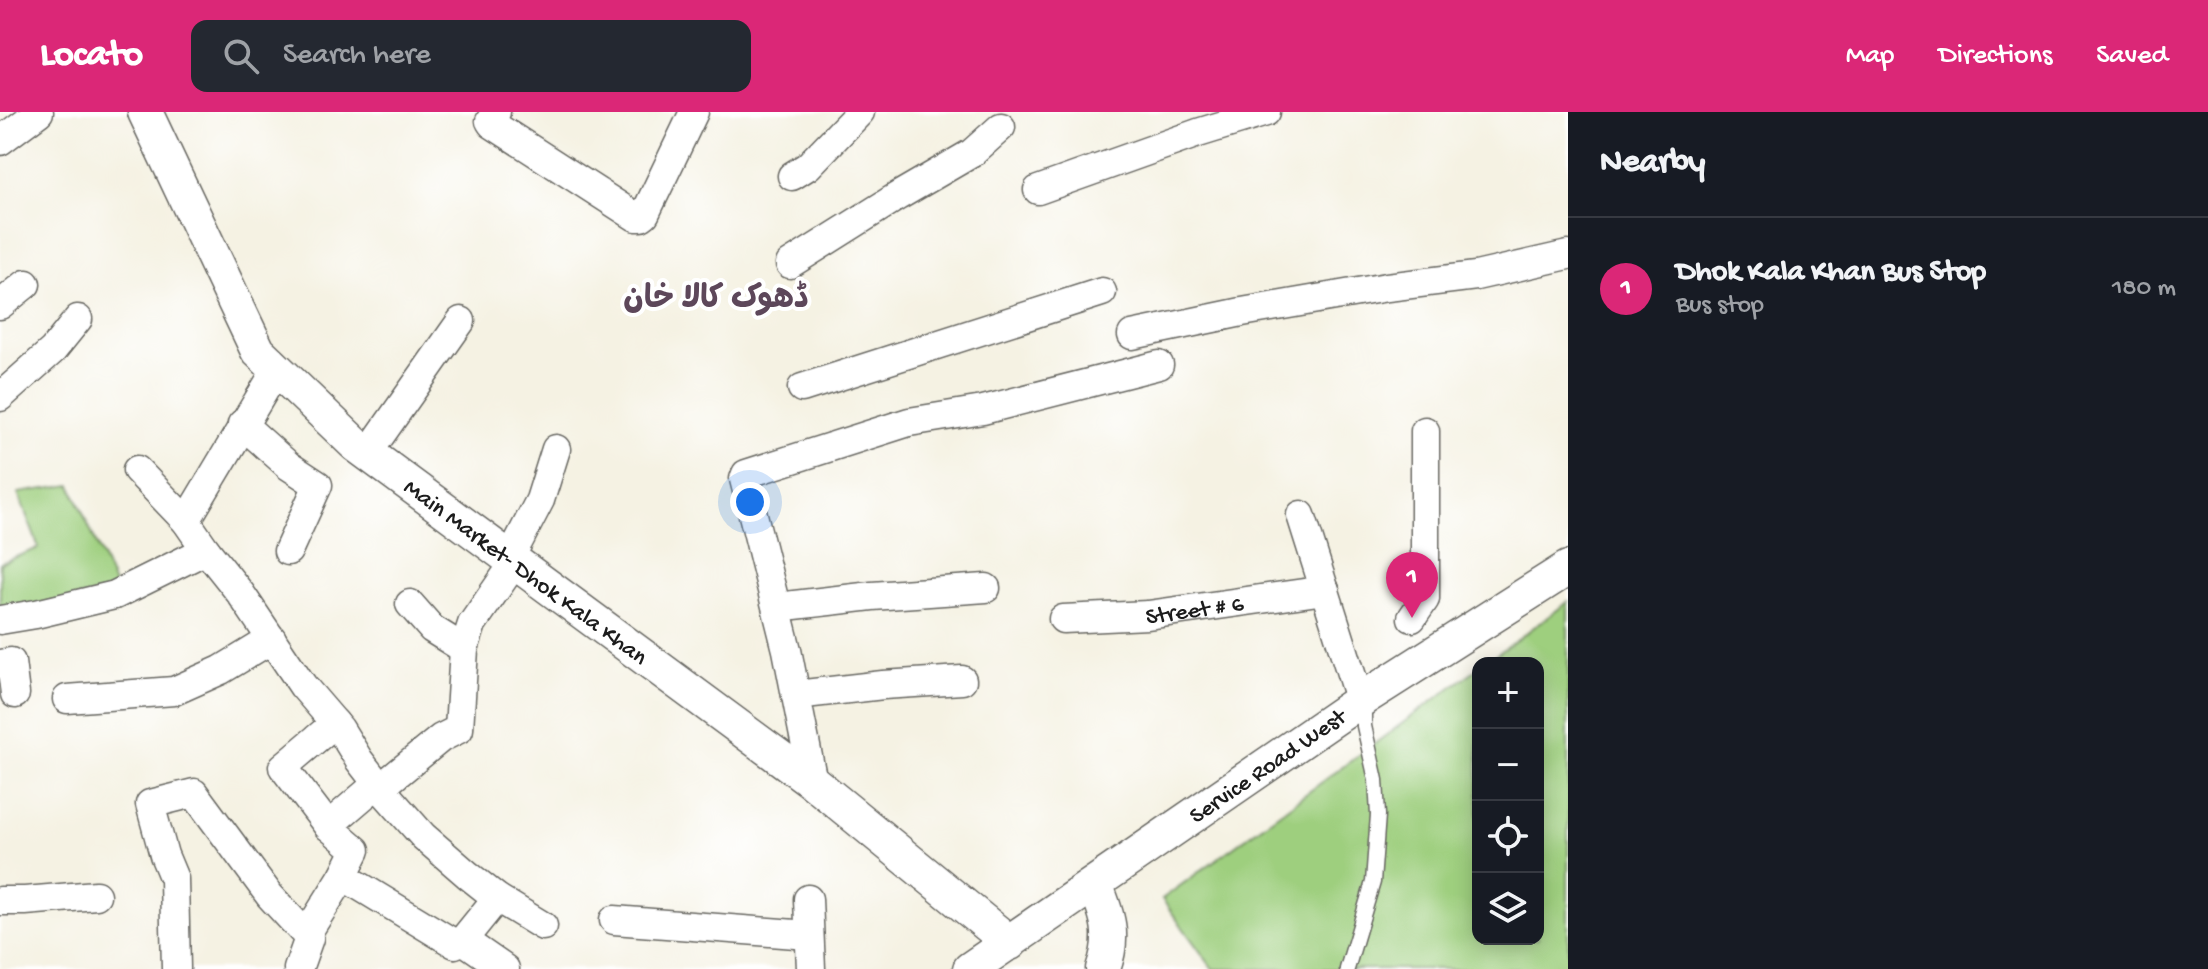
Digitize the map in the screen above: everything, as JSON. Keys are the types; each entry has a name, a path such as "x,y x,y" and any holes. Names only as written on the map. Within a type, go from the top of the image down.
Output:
{"street":[{"path":"0,141 39,112"},
{"name":"Main Market- Dhok Kala Khan","path":"145,112 258,351 355,444 813,782 1010,943"},
{"path":"496,112 490,121 492,124 636,217 645,214 694,112"},
{"path":"792,176 808,166 860,112"},
{"path":"1038,190 1266,112"},
{"path":"790,264 972,153 1001,127"},
{"path":"1132,335 1387,287 1476,276 1568,255"},
{"path":"0,305 26,284"},
{"path":"802,388 1102,292"},
{"path":"0,397 53,350 78,319"},
{"path":"368,453 461,321"},
{"path":"813,782 777,607 744,479 746,474 909,422 983,410 1159,365"},
{"path":"186,521 277,369"},
{"path":"242,424 289,466 318,485 288,551"},
{"path":"1412,618 1425,599 1425,431"},
{"path":"328,826 441,738 459,729 464,649 472,624 512,560 540,500 556,449"},
{"path":"137,470 186,521 241,594 303,686 335,723 379,786 423,836 497,898 543,926"},
{"path":"1301,515 1362,700"},
{"path":"0,620 115,595 206,550"},
{"name":"Service Road West","path":"970,969 1362,700 1568,568"},
{"path":"777,607 986,588"},
{"name":"Street # 6","path":"1063,619 1148,615 1325,590"},
{"path":"410,604 432,629 464,649"},
{"path":"67,699 174,691 221,670 272,639"},
{"path":"0,664 11,662 15,694"},
{"path":"796,695 962,680"},
{"path":"306,935 356,850 328,826 283,767 335,723"},
{"path":"176,969 174,879 150,804 194,793 270,896 309,938 298,969"},
{"path":"343,876 455,944 463,940 497,898"},
{"path":"1095,884 1110,927 1103,969"},
{"path":"0,901 96,895"},
{"path":"808,899 811,969"},
{"path":"614,920 809,935"},
{"path":"463,940 505,969"}],"lane":[{"path":"1347,969 1373,882 1378,815 1376,780 1364,726 1362,700"}],"green space":[{"path":"71,485 116,589 3,614 0,563 39,548 18,493"},
{"path":"1568,602 1568,969 1213,969 1162,899 1472,672 1472,945 1544,945 1544,657 1493,657"}],"place":[{"name":"Dhok Kala Khan Bus Stop","path":"1412,618"}],"district":[{"name":"ڈھوک کالا خان","path":"716,296"}]}
